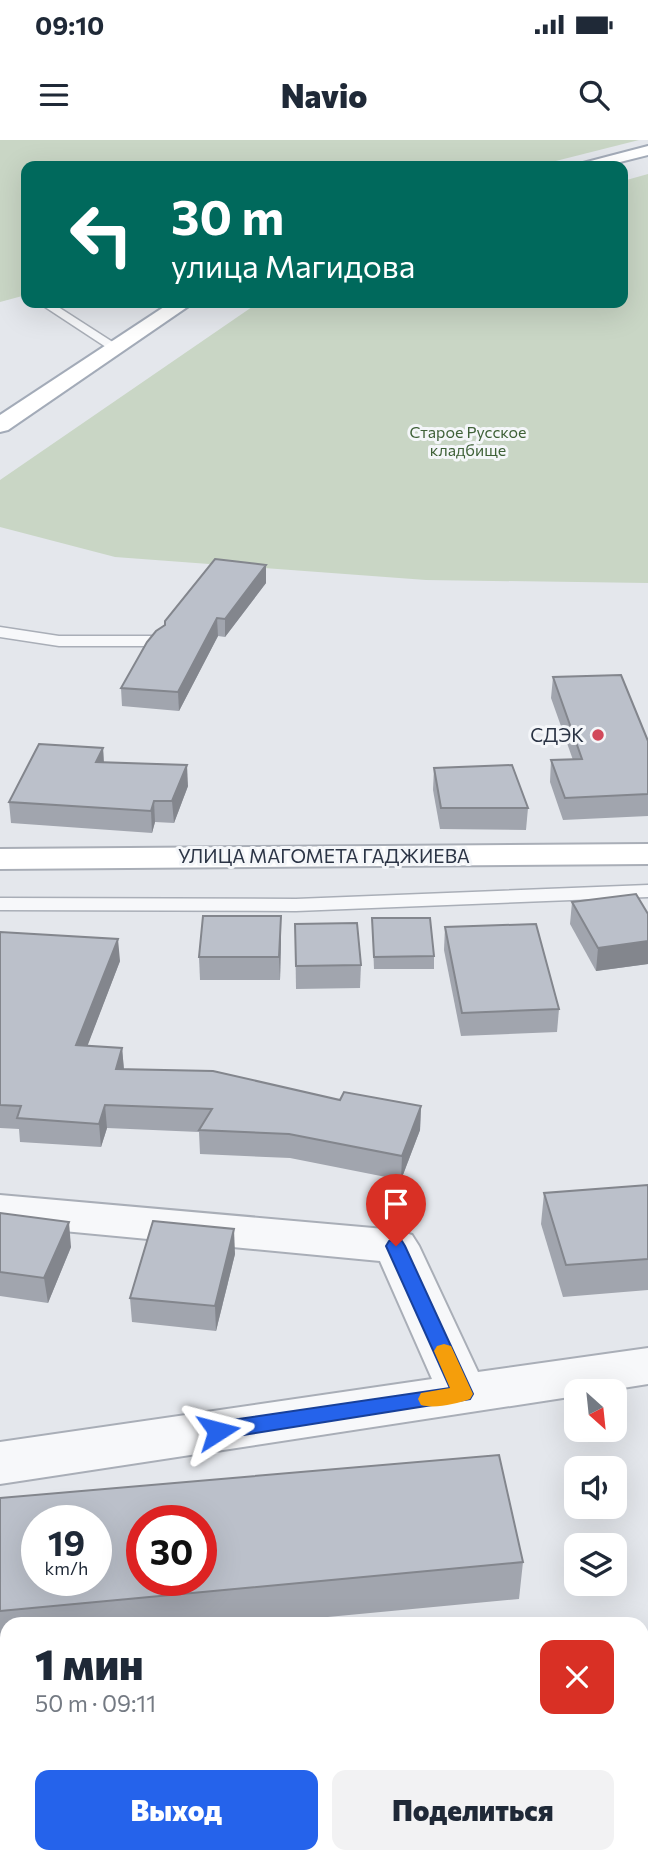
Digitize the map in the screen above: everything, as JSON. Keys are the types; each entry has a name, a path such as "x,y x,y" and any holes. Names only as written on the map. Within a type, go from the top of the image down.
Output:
{"main road":[{"path":"608,161 648,151"},
{"path":"612,161 648,151"},
{"path":"114,347 170,308"},
{"path":"0,423 175,308"},
{"name":"УЛИЦА МАГОМЕТА ГАДЖИЕВА","path":"0,861 648,853"},
{"name":"УЛИЦА МАГОМЕТА ГАДЖИЕВА","path":"0,861 648,859"}],"street":[{"path":"0,1210 396,1246 463,1394"},
{"path":"0,1463 648,1366"}],"lane":[{"path":"53,308 114,347"},
{"path":"0,632 59,641 157,641"},
{"path":"0,904 296,905 648,891"}],"green space":[{"path":"0,140 639,140 556,161 21,161 21,296 0,302"},
{"name":"Старое Русское кладбище","path":"648,174 648,583 426,580 115,557 0,527 0,480 251,308 628,308 628,180"}],"building":[{"path":"215,559 266,565 225,619 217,618 178,692 121,688 147,642 165,625 165,621"},
{"path":"621,675 648,741 648,794 565,798 551,760 582,759 553,677"},
{"path":"39,744 103,748 96,762 187,765 172,801 154,801 151,811 9,802"},
{"path":"512,765 528,808 441,808 434,768"},
{"path":"636,894 648,914 648,941 598,948 572,902"},
{"path":"203,916 281,916 279,957 199,957"},
{"path":"372,918 430,918 434,956 374,957"},
{"path":"357,923 361,965 296,966 295,924"},
{"path":"536,924 559,1009 462,1013 445,927"},
{"path":"0,932 118,939 76,1045 122,1048 116,1069 213,1071 340,1100 344,1092 421,1106 402,1156 289,1134 199,1130 212,1109 105,1105 99,1124 17,1118 21,1106 0,1105"},
{"path":"648,1185 648,1259 566,1265 544,1193"},
{"path":"0,1213 69,1222 44,1278 0,1272"},
{"path":"153,1221 234,1229 215,1306 130,1298"},
{"path":"499,1455 523,1562 217,1591 217,1505 126,1505 126,1596 160,1596 0,1611 0,1498"}],"slow traffic":[{"path":"428,1399 463,1394 444,1351"}],"place":[{"name":"СДЭК","path":"598,735"}],"route":[{"path":"218,1431 463,1394 396,1246"}]}
